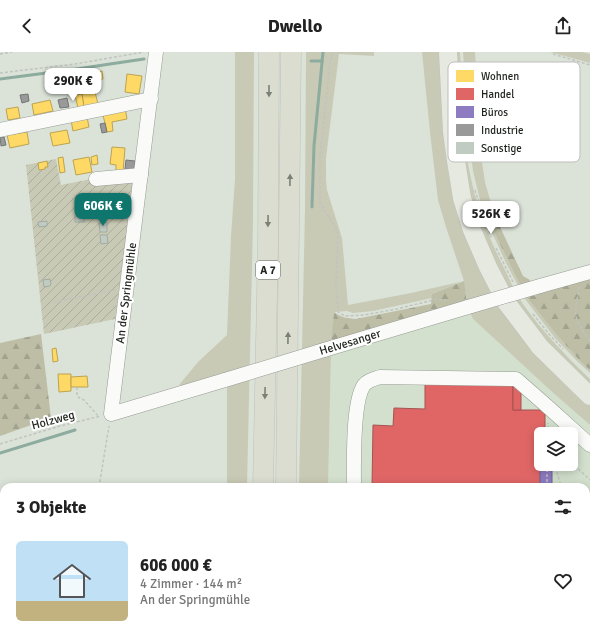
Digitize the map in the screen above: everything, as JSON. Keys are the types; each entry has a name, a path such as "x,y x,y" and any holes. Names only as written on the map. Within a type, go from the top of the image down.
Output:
{"highway":[{"name":"A 7","path":"263,483 270,52"},
{"name":"A 7","path":"286,483 291,52"}],"main road":[{"path":"448,52 448,62"},
{"path":"456,162 462,198 472,230 488,267 506,302 540,347 590,396"}],"street":[{"name":"An der Springmühle","path":"105,416 126,288 156,52"},
{"path":"0,130 150,99"},
{"path":"96,179 140,175"},
{"name":"Helvesanger","path":"105,416 583,274"},
{"path":"354,483 355,421 359,394 368,381 380,377 516,379 590,446"}],"path":[{"path":"0,54 12,52"},
{"path":"0,73 76,64 146,52"},
{"path":"333,52 330,64 320,157 320,203 338,231 336,285 338,312 345,316 364,314 436,299 446,301 463,309"},
{"path":"553,54 580,62"},
{"path":"580,62 590,65"},
{"path":"475,187 485,222 493,241"},
{"path":"496,248 515,286"},
{"path":"583,274 579,281 575,318 590,341"},
{"path":"54,302 126,288"},
{"path":"530,310 563,349"},
{"path":"77,387 78,396 105,416 99,483"},
{"name":"Holzweg","path":"0,444 60,426 105,416"},
{"path":"578,469 590,480"},
{"path":"547,471 547,483"},
{"path":"557,471 560,483"}],"shaded area":[{"path":"235,52 254,52 253,221 247,483 227,483 227,386 179,385 198,362 227,335 235,179"},
{"path":"306,52 374,52 374,56 339,54 326,159 327,190 342,238 348,305 411,293 462,281 432,294 432,298 373,311 353,313 347,311 334,312 331,352 328,483 299,483 305,209"},
{"path":"422,52 443,52 448,120 448,162 451,162 452,174 532,345 590,405 590,425 473,319 470,312 464,281 438,200"},
{"path":"455,52 460,52 461,62 456,62"},
{"path":"463,52 475,52 476,62 464,62"},
{"path":"550,52 582,52 590,54 590,63"},
{"path":"56,159 61,185 91,179 134,179 115,319 44,334 26,165"},
{"path":"463,162 468,162 477,202 487,230 520,300 546,334 590,379 590,388 525,318 486,249 464,173"},
{"path":"472,162 482,162 485,182 494,214 488,216 525,295 555,333 590,370 590,373 555,338 525,299 490,228 481,204"},
{"path":"470,312 473,319 590,425 590,483 328,483 331,352"}],"green space":[{"path":"494,214 523,276 530,280 534,296 545,290 590,277 590,370 555,333 525,295 488,216"},
{"path":"464,281 467,302 331,343 334,312 344,317 356,319 431,304 432,294"},
{"path":"41,334 51,418 0,436 0,343"}],"building: Wohnen":[{"path":"102,71 103,79 94,81 92,73"},
{"path":"92,73 94,81 86,83 84,75"},
{"path":"127,74 142,76 139,94 125,92"},
{"path":"84,75 86,83 75,85 74,77"},
{"path":"74,77 76,87 70,89 67,78"},
{"path":"87,87 88,93 95,92 98,104 84,107 81,89"},
{"path":"82,94 84,107 78,108 75,95"},
{"path":"50,100 53,111 34,115 32,104"},
{"path":"18,107 20,118 8,120 6,109"},
{"path":"125,108 127,119 112,122 113,131 107,132 103,115"},
{"path":"87,117 89,127 73,131 71,120"},
{"path":"67,130 70,143 53,146 50,133"},
{"path":"27,132 29,144 10,148 7,135"},
{"path":"112,147 125,148 123,172 116,171 116,165 110,164"},
{"path":"97,155 98,164 92,165 91,157"},
{"path":"63,157 65,172 60,173 58,158"},
{"path":"89,157 92,172 76,175 73,160"},
{"path":"47,161 48,167 39,170 38,163"},
{"path":"56,348 58,361 53,362 52,349"},
{"path":"58,374 71,374 71,391 59,392"},
{"path":"87,376 88,387 71,387 71,377"}],"building: Handel":[{"path":"425,383 513,385 513,410 545,410 545,427 534,427 534,471 544,471 544,483 372,483 373,425 393,426 394,408 425,409"},
{"path":"513,385 521,385 521,410 513,410"}],"building: Büros":[{"path":"540,471 552,471 552,483 540,483"}],"building: Industrie":[{"path":"28,94 29,101 22,103 20,95"},
{"path":"67,98 69,107 60,108 58,100"},
{"path":"105,123 107,132 102,133 100,124"},
{"path":"0,137 4,137 6,145 1,146"},
{"path":"126,160 135,161 134,170 125,169"}],"building: Sonstige":[{"path":"97,195 107,195 107,201 98,201"},
{"path":"75,216 84,216 84,222 75,222"},
{"path":"47,221 47,226 39,227 38,222"},
{"path":"107,222 107,232 100,232 99,223"},
{"path":"100,235 107,235 108,243 101,244"},
{"path":"50,279 50,286 44,287 43,280"}],"waterway":[{"path":"312,207 314,146 323,52"},
{"path":"0,79 144,59"},
{"path":"311,61 322,61"},
{"path":"0,453 75,430"}]}
